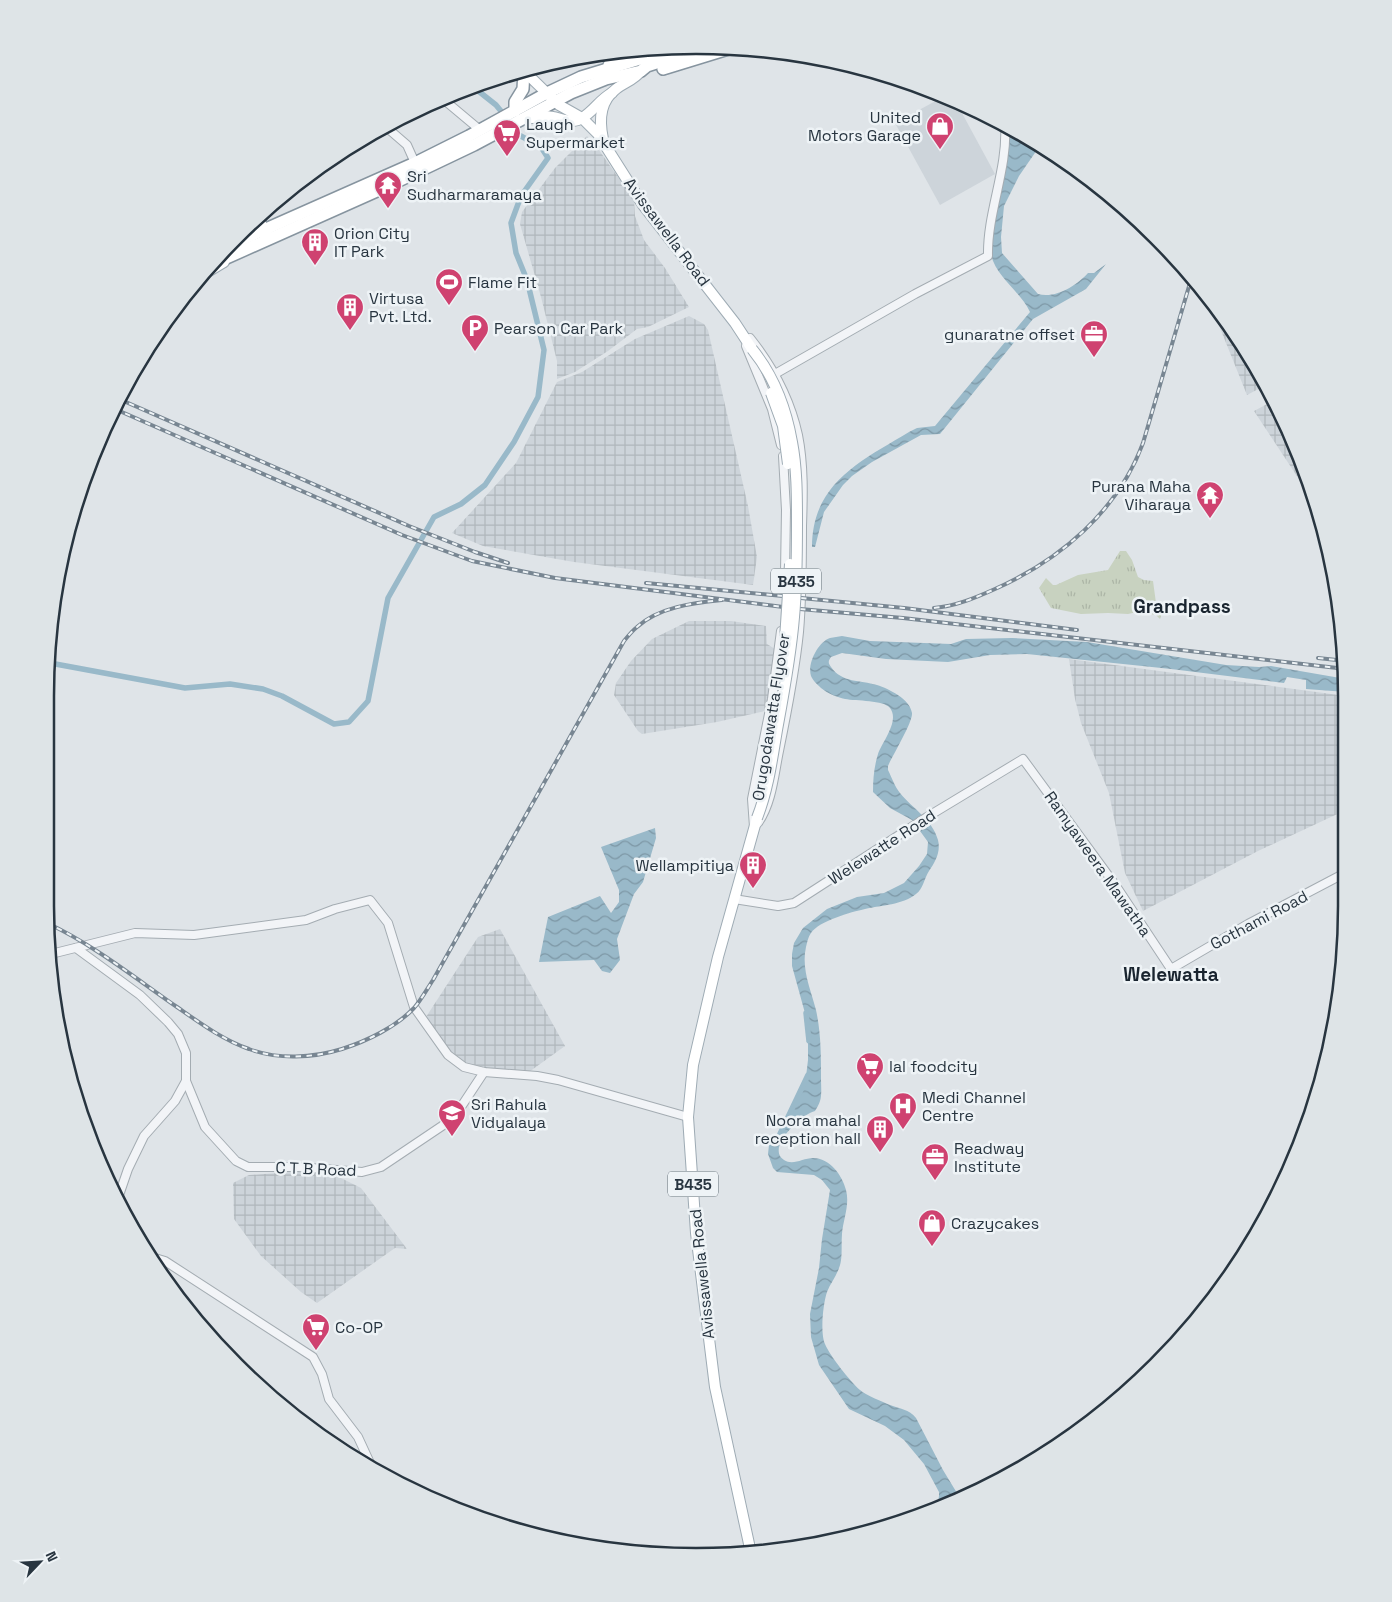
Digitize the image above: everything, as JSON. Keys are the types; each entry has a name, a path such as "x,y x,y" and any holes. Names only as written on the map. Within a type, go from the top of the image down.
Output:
{"highway":[{"path":"641,71 647,66 683,54"},
{"path":"551,97 596,82 641,71 649,72 710,54"},
{"path":"250,238 388,186 474,146 497,127 551,97 581,77 654,55"},
{"path":"601,70 619,58"},
{"path":"517,116 515,102 523,89 524,78"},
{"path":"237,247 250,238 480,130 497,127"}],"main road":[{"path":"604,142 601,113 605,102 612,93 636,78 641,71"},
{"name":"Avissawella Road","path":"529,76 551,97 582,118 593,128 604,142 643,205 735,322 752,349"},
{"path":"517,116 533,119 551,116 572,122 582,118 604,97 612,93"},
{"path":"234,250 250,238"},
{"name":"Orugodawatta Flyover","path":"752,349 763,362 776,387 784,409 793,444 797,495 796,589 788,671 765,798 757,818"},
{"name":"Avissawella Road","path":"749,1546 715,1387 696,1233 688,1117 693,1065 734,899 757,818"}],"street":[{"path":"449,104 480,130"},
{"path":"391,131 407,145 415,162"},
{"path":"775,374 906,299 988,256 989,235 1005,149 1005,134"},
{"path":"735,322 761,352 788,400 798,435 800,455 802,535 799,633 792,687 770,796 763,816 754,829"},
{"path":"735,322 765,389 778,430 782,454 786,541 782,630 772,699 752,799 754,829"},
{"path":"782,630 799,633"},
{"name":"Welewatte Road","path":"734,899 778,906 794,903 927,817 1023,759"},
{"name":"Ramyaweera Mawatha","path":"1023,759 1116,886 1171,969"},
{"name":"Gothami Road","path":"1171,969 1248,924 1338,877"},
{"path":"55,953 135,932 194,936 306,920 335,909 370,900 388,923 414,1007 448,1055 464,1067 484,1072 537,1076 558,1080 688,1117"},
{"path":"76,948 140,995 178,1034 186,1053 186,1081 175,1100 144,1136 128,1169 120,1191"},
{"name":"C T B Road","path":"186,1081 205,1127 236,1161 248,1167 362,1172 381,1167 442,1126 457,1113 484,1072"},
{"path":"160,1259 313,1357 322,1374 329,1400 358,1437 367,1457"}],"shaded area":[{"path":"936,101 961,112 995,174 940,205 895,123"},
{"path":"587,136 634,200 635,216 644,240 665,268 689,307 648,327 637,329 608,351 575,372 557,379 557,361 520,224 522,212 555,168"},
{"path":"689,316 704,324 708,330 748,506 757,557 753,585 574,562 483,546 452,533 516,463 557,382 582,372 635,339"},
{"path":"1218,323 1230,339 1259,389 1247,395"},
{"path":"1268,404 1289,450 1301,483 1254,411"},
{"path":"689,621 731,621 766,626 767,644 775,649 769,710 717,722 642,734 614,695 616,683 631,661 652,639"},
{"path":"1069,659 1338,695 1338,814 1258,851 1143,911 1125,873 1109,793 1081,723"},
{"path":"500,929 565,1046 529,1072 466,1065 448,1050 426,1017 478,937"},
{"path":"319,1170 333,1174 361,1188 407,1249 395,1248 317,1303 301,1292 261,1256 234,1219 233,1183 249,1175"}],"green space":[{"path":"1120,551 1126,551 1132,560 1138,577 1153,581 1156,603 1162,613 1160,619 1156,615 1137,612 1128,614 1081,614 1051,608 1039,588 1046,578 1053,585 1056,585 1078,575 1108,570"}],"water":[{"path":"1010,137 1036,152 1019,176 1004,206 1001,237 1002,253 1038,294 1045,295 1052,295 1066,290 1088,273 1094,273 1106,264 1086,289 1033,319 940,434 921,435 872,462 852,476 843,485 824,512 815,547 812,547 814,525 820,506 842,476 857,464 909,432 917,428 935,426 1030,312 1021,297 998,271 990,251"},
{"path":"842,636 870,641 951,644 966,639 1012,638 1087,642 1226,665 1271,666 1338,678 1338,691 1306,689 1306,680 1287,677 1284,683 1027,654 990,655 948,662 886,659 842,653 831,657 829,660 830,666 840,676 887,689 903,699 910,708 912,713 909,724 888,766 888,770 900,793 931,826 938,840 939,849 920,889 910,898 898,903 859,910 836,918 821,925 810,935 806,947 805,963 819,1027 821,1096 815,1111 809,1113 794,1125 782,1140 779,1155 787,1162 809,1158 825,1161 834,1168 844,1184 847,1201 842,1234 841,1260 826,1297 823,1311 823,1339 846,1375 860,1390 874,1398 907,1411 916,1418 957,1492 938,1500 939,1492 924,1464 904,1440 885,1426 849,1409 819,1365 811,1337 810,1314 819,1268 830,1190 822,1180 814,1175 777,1172 773,1168 768,1154 769,1145 785,1126 805,1085 808,1060 808,1024 792,966 794,943 803,928 827,909 857,897 884,893 904,883 927,854 928,842 912,820 890,808 873,792 877,759 892,725 893,713 890,708 887,705 845,699 833,695 821,688 811,676 810,671 814,654 821,644 830,638"},
{"path":"655,828 656,838 643,882 634,894 617,939 620,960 610,973 602,971 594,960 539,962 548,917 600,896 611,913 619,902 619,890 601,847"}],"waterway":[{"path":"480,92 496,105 505,116"},
{"path":"55,664 185,688 230,684 263,689 282,696 334,724 349,722 368,701 388,598 434,517 461,504 485,485 514,442 538,397 544,350 527,280 516,253 511,223 521,196 548,158 541,147 519,135 510,123"},
{"path":"806,1013 809,1041"},
{"path":"780,1134 808,1075"}],"railway":[{"path":"934,608 973,598 995,589 1042,564 1084,531 1102,511 1132,468 1143,443 1189,285"},
{"path":"125,402 409,526 508,563"},
{"path":"120,411 402,535 472,561 555,578 783,607"},
{"path":"646,583 783,596"},
{"path":"801,598 904,608 1077,630"},
{"path":"54,927 81,941 130,973 212,1031 230,1041 260,1053 307,1056 342,1049 371,1038 407,1015 433,980 624,641 633,630 646,620 666,610 722,600"},
{"path":"800,609 903,618 1337,668"},
{"path":"1318,658 1337,660"}],"place":[{"name":"United Motors Garage","path":"940,150"},
{"name":"Laugh Supermarket","path":"507,157"},
{"name":"Sri Sudharmaramaya","path":"388,209"},
{"name":"Orion City IT Park","path":"315,266"},
{"name":"Flame Fit","path":"449,306"},
{"name":"Virtusa Pvt. Ltd.","path":"350,331"},
{"name":"Pearson Car Park","path":"475,352"},
{"name":"gunaratne offset","path":"1094,358"},
{"name":"Purana Maha Viharaya","path":"1210,519"},
{"name":"Wellampitiya","path":"753,889"},
{"name":"lal foodcity","path":"870,1090"},
{"name":"Medi Channel Centre","path":"903,1130"},
{"name":"Sri Rahula Vidyalaya","path":"452,1137"},
{"name":"Noora mahal reception hall","path":"880,1153"},
{"name":"Readway Institute","path":"935,1181"},
{"name":"Crazycakes","path":"932,1247"},
{"name":"Co-OP","path":"316,1351"}],"district":[{"name":"Grandpass","path":"1182,606"},
{"name":"Welewatta","path":"1171,974"}]}
